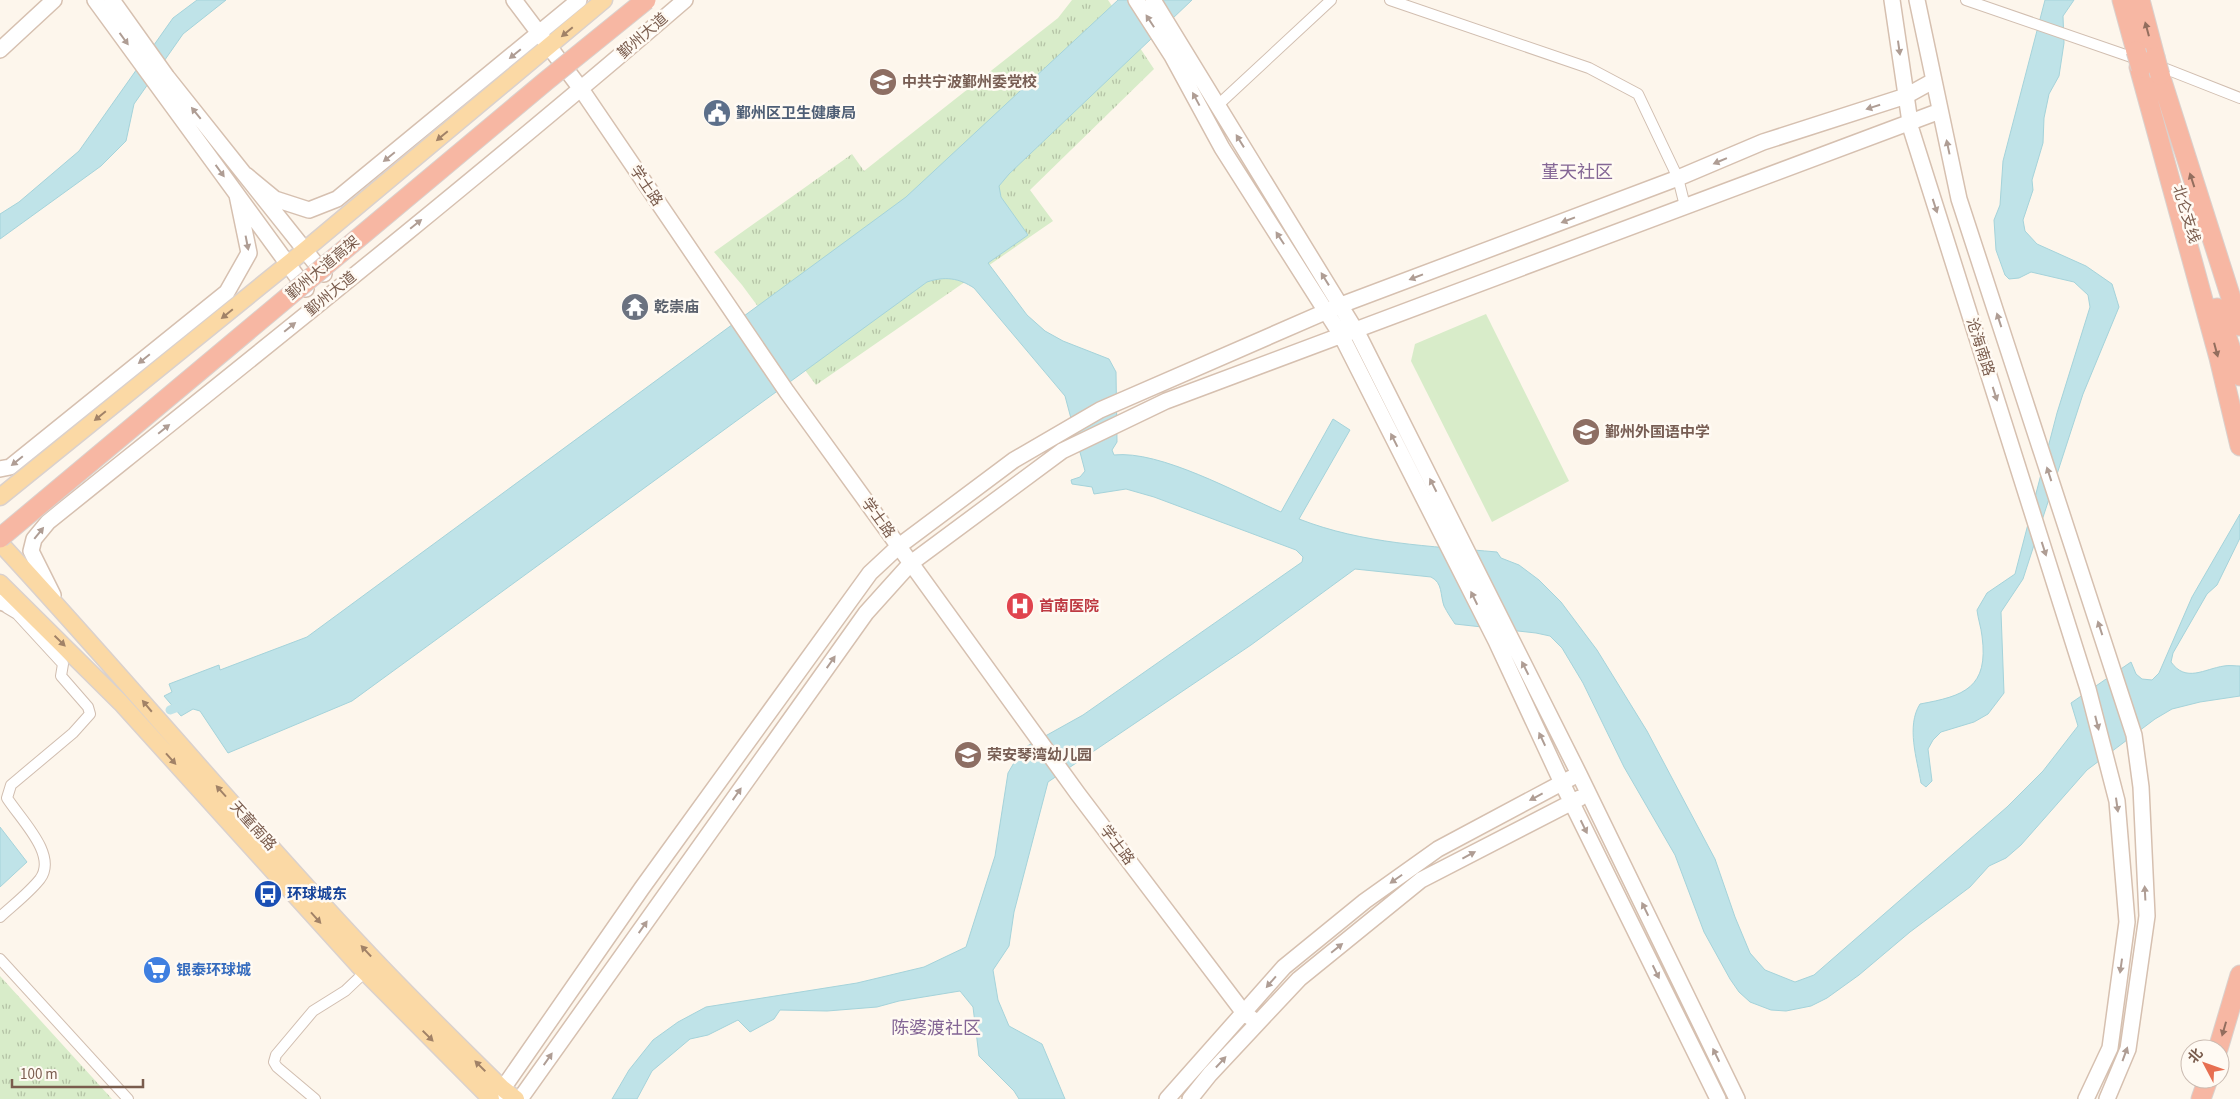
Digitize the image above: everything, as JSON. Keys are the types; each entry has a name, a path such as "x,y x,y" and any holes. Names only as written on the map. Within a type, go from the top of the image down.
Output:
{"highway":[{"name":"鄞州大道高架","path":"0,524 630,0"},
{"name":"鄞州大道高架","path":"0,543 546,81 646,0"},
{"path":"2122,0 2144,61 2240,446"},
{"path":"2140,0 2144,61"},
{"name":"北仑支线","path":"2144,61 2201,209 2240,326"},
{"name":"北仑支线","path":"2144,61 2198,251 2240,376"},
{"path":"2201,209 2240,311"},
{"path":"2221,1039 2240,975"}],"main road":[{"name":"鄞州大道","path":"0,543 306,289 315,262 550,46 604,0"},
{"name":"鄞州大道","path":"0,498 288,264 315,262 569,72 656,0"},
{"name":"天童南路","path":"0,543 60,607 184,750 496,1095 516,1099"},
{"path":"0,582 121,703 365,972 496,1095"}],"street":[{"path":"0,50 54,0"},
{"path":"95,0 306,289"},
{"path":"112,0 167,77 315,262"},
{"name":"学士路","path":"514,0 581,89 732,314 787,392 1019,713 1244,1013 1258,1023"},
{"path":"246,175 275,199 309,210 337,199 579,0"},
{"name":"鄞州大道","path":"60,607 36,566 31,551 34,539 48,522 581,89 685,0"},
{"path":"1136,0 1168,36 1218,105 1341,305 1348,332 1503,640 1579,774 1738,1099"},
{"path":"1153,0 1168,36 1222,148 1327,312 1348,332"},
{"path":"1218,105 1331,0"},
{"path":"1390,0 1589,68 1638,94 1678,178 1685,206"},
{"name":"沧海南路","path":"1892,0 1910,123 2088,689 2117,801 2127,922 2110,1048 2086,1099"},
{"name":"沧海南路","path":"1917,0 1959,199 2134,735 2140,786 2146,916 2128,1049 2107,1099"},
{"path":"1966,0 2185,76 2240,98"},
{"path":"496,1095 642,888 870,573 898,546 1014,460 1100,410 1341,305 1678,178 1763,142 1906,96 1933,81"},
{"path":"520,1099 866,613 911,563 1062,451 1166,400 1940,111"},
{"path":"0,469 10,467 227,292 249,254 237,195"},
{"path":"0,603 28,610 41,623"},
{"path":"0,603 17,614 63,664 61,676 88,707 90,714 73,733 11,785 8,798 43,850 47,864 40,879 0,917"},
{"path":"1503,640 1562,783 1718,1099"},
{"path":"1167,1099 1284,967 1365,900 1438,849 1579,774"},
{"path":"1190,1099 1299,979 1421,880 1571,801 1590,796"},
{"path":"0,959 128,1099"},
{"path":"315,1099 277,1067 274,1062 276,1055 313,1011 346,991 365,972"}],"green space":[{"path":"1072,0 1108,0 1154,69 1030,190 1053,221 816,385 742,285 714,252 852,154 864,171 1058,18"},
{"path":"1486,314 1569,481 1492,522 1411,361 1415,344"},
{"path":"0,976 112,1099 0,1099"}],"water":[{"path":"197,0 226,0 183,34 134,104 126,141 101,166 0,239 0,214 19,202 79,151 173,18"},
{"path":"1118,0 1192,0 1009,174 999,186 1001,197 1028,235 988,263 1027,315 1045,331 1063,341 1109,359 1116,372 1117,442 1112,450 1114,455 1133,455 1175,466 1198,474 1281,512 1333,419 1350,430 1299,519 1348,534 1372,539 1422,546 1497,552 1501,558 1519,565 1539,580 1561,602 1597,650 1647,731 1715,859 1750,953 1765,970 1795,982 1814,975 2007,807 2043,771 2078,726 2071,703 2131,662 2136,674 2142,679 2152,680 2159,673 2192,597 2240,514 2240,538 2217,585 2207,594 2173,653 2171,662 2183,672 2189,673 2226,666 2240,666 2240,696 2200,702 2172,709 2155,719 2087,770 2021,845 2006,858 1989,866 1970,887 1910,932 1859,975 1827,998 1811,1006 1786,1011 1771,1010 1750,1002 1739,992 1730,979 1704,932 1675,855 1624,767 1583,683 1562,648 1550,636 1455,624 1444,606 1438,583 1431,577 1355,569 1251,645 1048,782 1014,912 1009,946 993,970 998,1000 1009,1026 1042,1044 1065,1099 1019,1099 1014,1091 979,1056 973,1007 960,991 899,1001 877,1007 827,1011 780,1010 774,1019 750,1032 738,1020 708,1035 690,1039 652,1071 637,1099 612,1099 629,1070 653,1040 678,1022 706,1007 857,983 924,967 966,947 995,856 1008,773 1022,749 1083,715 1302,562 1303,557 1296,550 1154,497 1126,489 1094,494 1092,487 1072,484 1071,480 1080,477 1085,471 1065,396 974,288 957,280 940,279 927,282 352,701 228,753 200,711 193,709 181,716 164,696 172,692 169,684 219,665 220,670 307,637 906,197"},
{"path":"2045,0 2074,0 2063,16 2064,43 2059,76 2049,94 2044,118 2043,143 2032,180 2033,190 2023,220 2025,231 2037,244 2086,266 2112,284 2119,307 2083,394 2023,579 2001,612 2004,693 1988,714 1974,722 1941,732 1933,740 1928,749 1932,781 1926,787 1921,783 1915,753 1913,732 1916,713 1920,704 1961,693 1977,678 1983,654 1982,633 1977,610 1987,593 2015,574 2057,413 2090,307 2088,295 2074,282 2031,272 2019,278 2009,279 2005,275 1996,250 1994,220 2000,205 2003,161"},
{"path":"0,827 27,862 0,887"}],"waterway":[{"path":"170,710 186,704"}],"place":[{"name":"中共宁波鄞州委党校","path":"883,82"},
{"name":"鄞州区卫生健康局","path":"717,113"},
{"name":"乾崇庙","path":"635,307"},
{"name":"鄞州外国语中学","path":"1586,432"},
{"name":"首南医院","path":"1020,606"},
{"name":"荣安琴湾幼儿园","path":"968,755"},
{"name":"环球城东","path":"268,894"},
{"name":"银泰环球城","path":"157,970"}],"district":[{"name":"堇天社区","path":"1577,172"},
{"name":"陈婆渡社区","path":"936,1028"}]}
